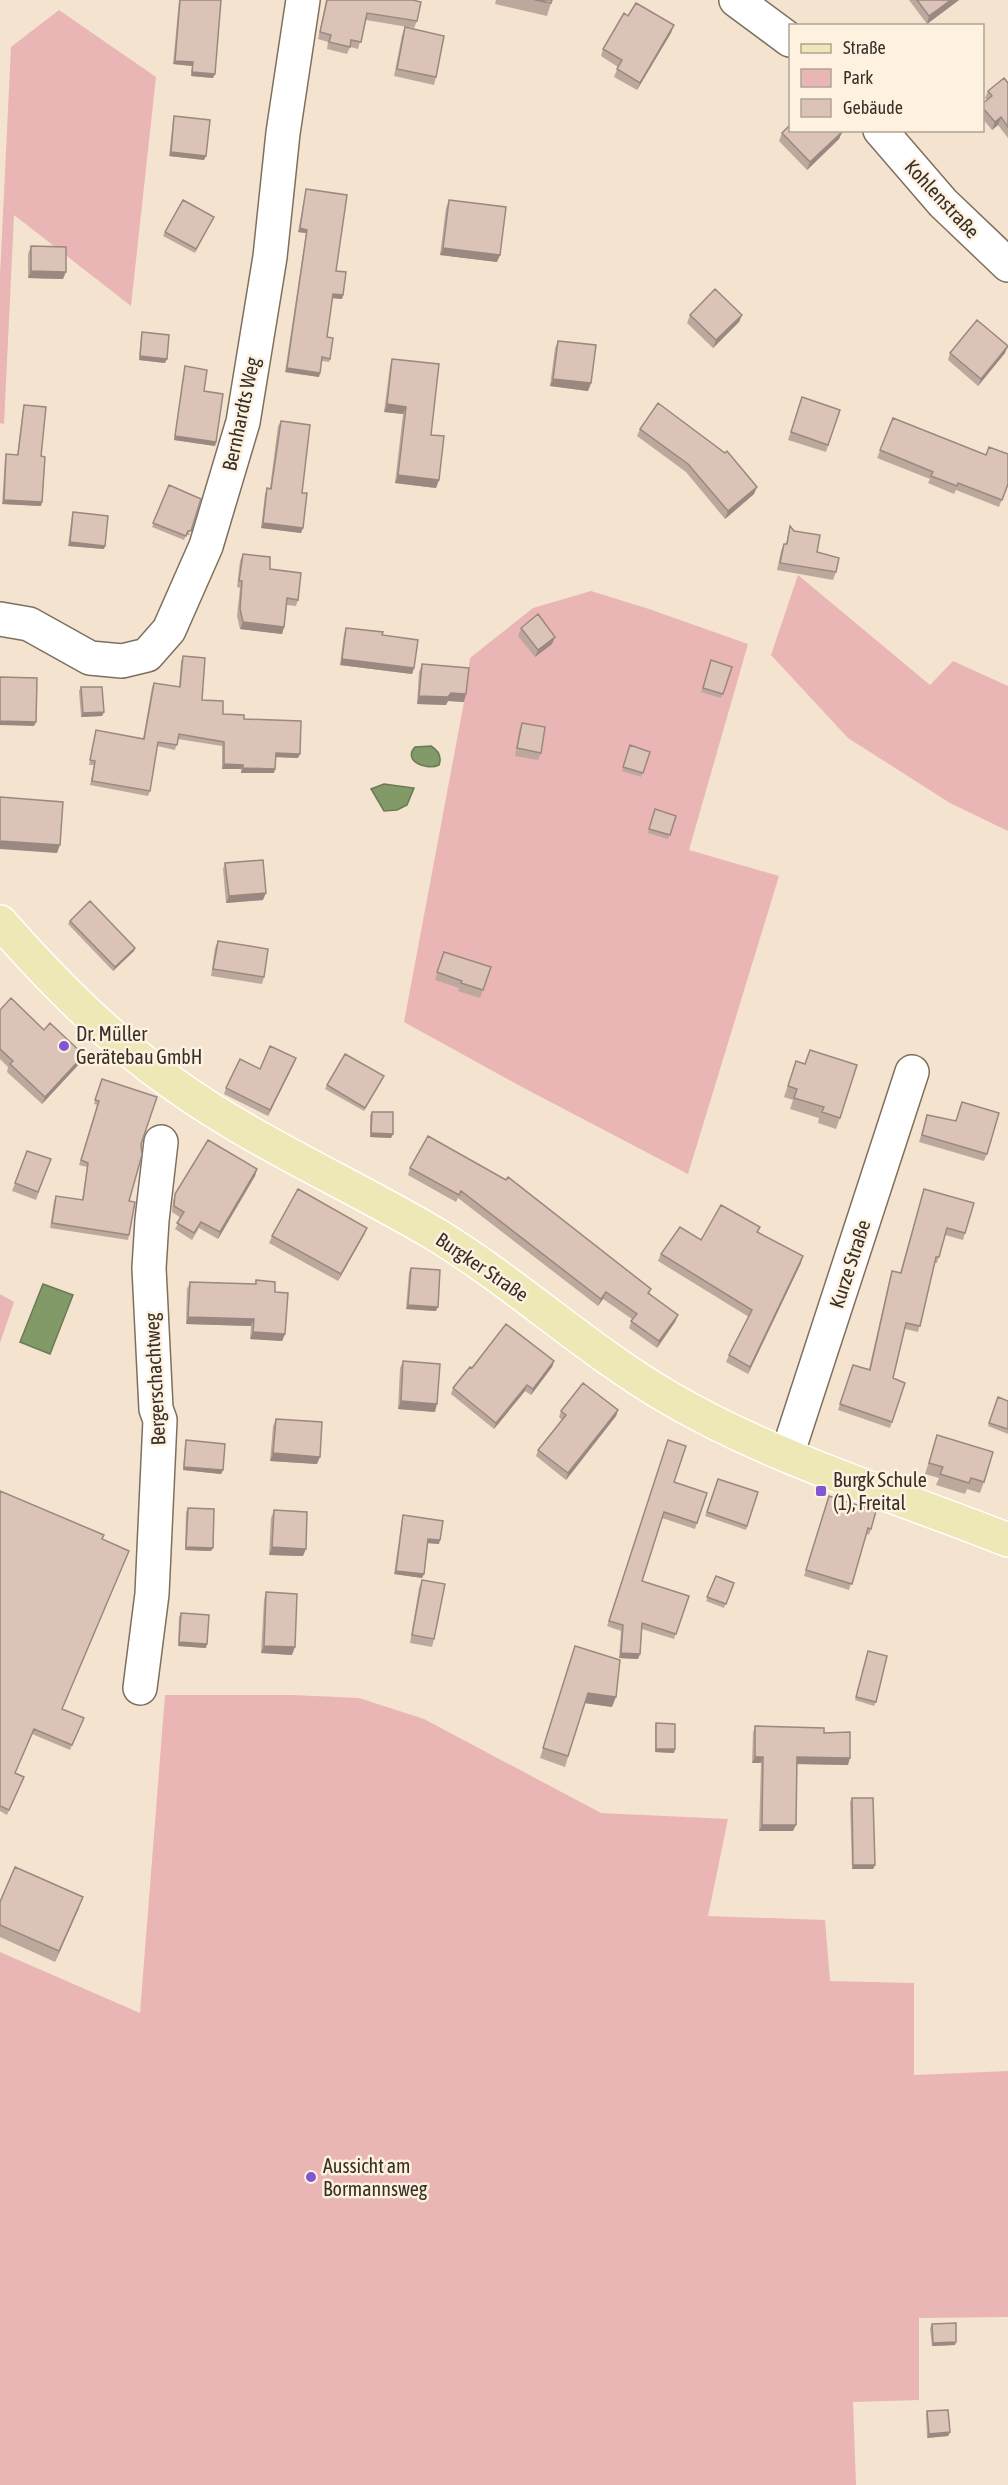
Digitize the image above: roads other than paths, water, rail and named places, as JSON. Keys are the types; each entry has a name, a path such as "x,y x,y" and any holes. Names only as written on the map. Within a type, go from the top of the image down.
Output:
{"main road":[{"name":"Burgker Straße","path":"0,922 100,1027 173,1084 269,1143 395,1210 445,1240 523,1293 629,1374 655,1390 728,1429 787,1455 1008,1540"}],"street":[{"name":"Bernhardts Weg","path":"0,619 29,624 90,658 122,661 147,655 169,630 206,546 243,422 270,257 283,133 303,0"},
{"path":"736,0 789,39"},
{"name":"Kohlenstraße","path":"882,132 943,204 1008,265"},
{"name":"Kurze Straße","path":"787,1455 912,1072"},
{"name":"Bergerschachtweg","path":"140,1688 152,1594 160,1420 156,1409 149,1268 161,1142"}],"place":[{"name":"Dr. Müller Gerätebau GmbH","path":"64,1046"},
{"name":"Burgk Schule (1), Freital","path":"821,1491"},
{"name":"Aussicht am Bormannsweg","path":"311,2177"}]}
